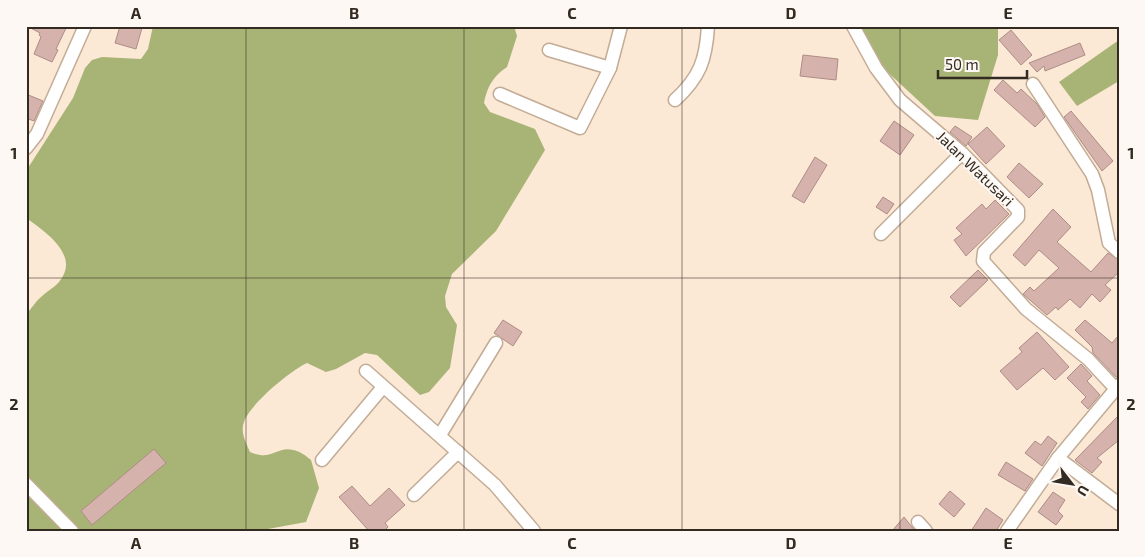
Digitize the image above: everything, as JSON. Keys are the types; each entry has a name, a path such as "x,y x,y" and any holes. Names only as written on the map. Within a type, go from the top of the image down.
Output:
{"street":[{"path":"26,148 32,131 85,26"},
{"path":"500,94 580,128 610,68 621,26"},
{"path":"675,100 688,88 704,62 708,26"},
{"name":"Jalan Watusari","path":"853,26 876,68 900,100 962,153 1020,213 984,252 983,261 1026,309 1088,359 1117,387 1058,458 1006,531"},
{"path":"549,50 610,68"},
{"path":"1033,84 1092,174 1098,190 1108,243 1119,252"},
{"path":"881,234 962,153"},
{"path":"440,436 496,343"},
{"path":"366,371 495,485 534,531"},
{"path":"322,460 383,387"},
{"path":"414,496 458,452"},
{"path":"1058,458 1119,504"},
{"path":"26,484 72,531"}],"green space":[{"path":"153,26 514,26 517,36 507,67 491,82 484,103 490,112 535,129 545,150 496,231 452,274 445,296 446,307 457,325 450,368 429,392 420,395 377,355 365,353 336,369 326,372 307,363 271,389 248,415 244,422 243,430 250,452 257,455 269,455 287,449 300,453 311,460 319,488 306,522 257,531 26,531 26,315 39,299 59,282 65,272 66,263 64,254 51,238 26,218 26,171 73,98 85,68 92,60 102,57 141,59 148,49"},
{"path":"860,26 998,26 998,55 978,120 935,116 881,66"},
{"path":"1119,40 1119,81 1077,106 1059,82"}],"building":[{"path":"27,26 67,26 52,62 34,54 41,37 40,33"},
{"path":"120,26 142,28 136,49 115,43"},
{"path":"1011,30 1032,55 1021,65 999,40"},
{"path":"1080,43 1085,55 1045,71 1044,66 1037,72 1029,63"},
{"path":"803,55 838,59 836,80 800,76"},
{"path":"1003,80 1017,93 1021,89 1037,104 1045,117 1035,127 994,90"},
{"path":"26,94 43,101 34,121 26,118"},
{"path":"1071,111 1113,161 1102,171 1064,117"},
{"path":"894,121 914,135 900,155 880,141"},
{"path":"955,126 972,137 966,146 950,132"},
{"path":"987,127 1005,146 986,164 968,144"},
{"path":"815,157 827,165 804,203 792,196"},
{"path":"1019,163 1043,184 1029,198 1007,177"},
{"path":"883,197 894,204 887,214 876,207"},
{"path":"995,200 1009,214 966,256 954,240 962,234 956,228 982,204 986,209"},
{"path":"1053,209 1071,227 1057,242 1091,272 1108,253 1119,260 1119,272 1105,285 1111,290 1100,302 1092,294 1080,308 1070,299 1058,310 1056,307 1047,315 1023,294 1030,287 1034,291 1059,268 1039,250 1025,266 1013,255"},
{"path":"978,270 988,280 960,307 950,297"},
{"path":"503,320 522,332 513,346 494,333"},
{"path":"1085,320 1112,343 1119,335 1119,377 1116,377 1093,353 1092,347 1075,330"},
{"path":"1037,332 1069,367 1055,380 1043,368 1017,390 1000,371 1022,352 1019,348"},
{"path":"1081,364 1092,376 1087,381 1100,395 1088,409 1081,402 1086,397 1067,378"},
{"path":"1119,415 1119,440 1097,458 1102,462 1092,473 1075,460"},
{"path":"1048,436 1057,443 1042,466 1025,453 1035,441 1041,445"},
{"path":"154,449 166,463 92,525 81,511"},
{"path":"1006,462 1033,479 1025,491 998,475"},
{"path":"352,486 370,506 389,488 405,505 385,523 388,527 384,531 369,531 339,497"},
{"path":"950,491 965,504 954,517 939,504"},
{"path":"1053,492 1065,500 1058,511 1063,516 1056,525 1038,512"},
{"path":"986,508 1003,520 996,531 971,531"},
{"path":"904,517 915,531 892,531"}]}
